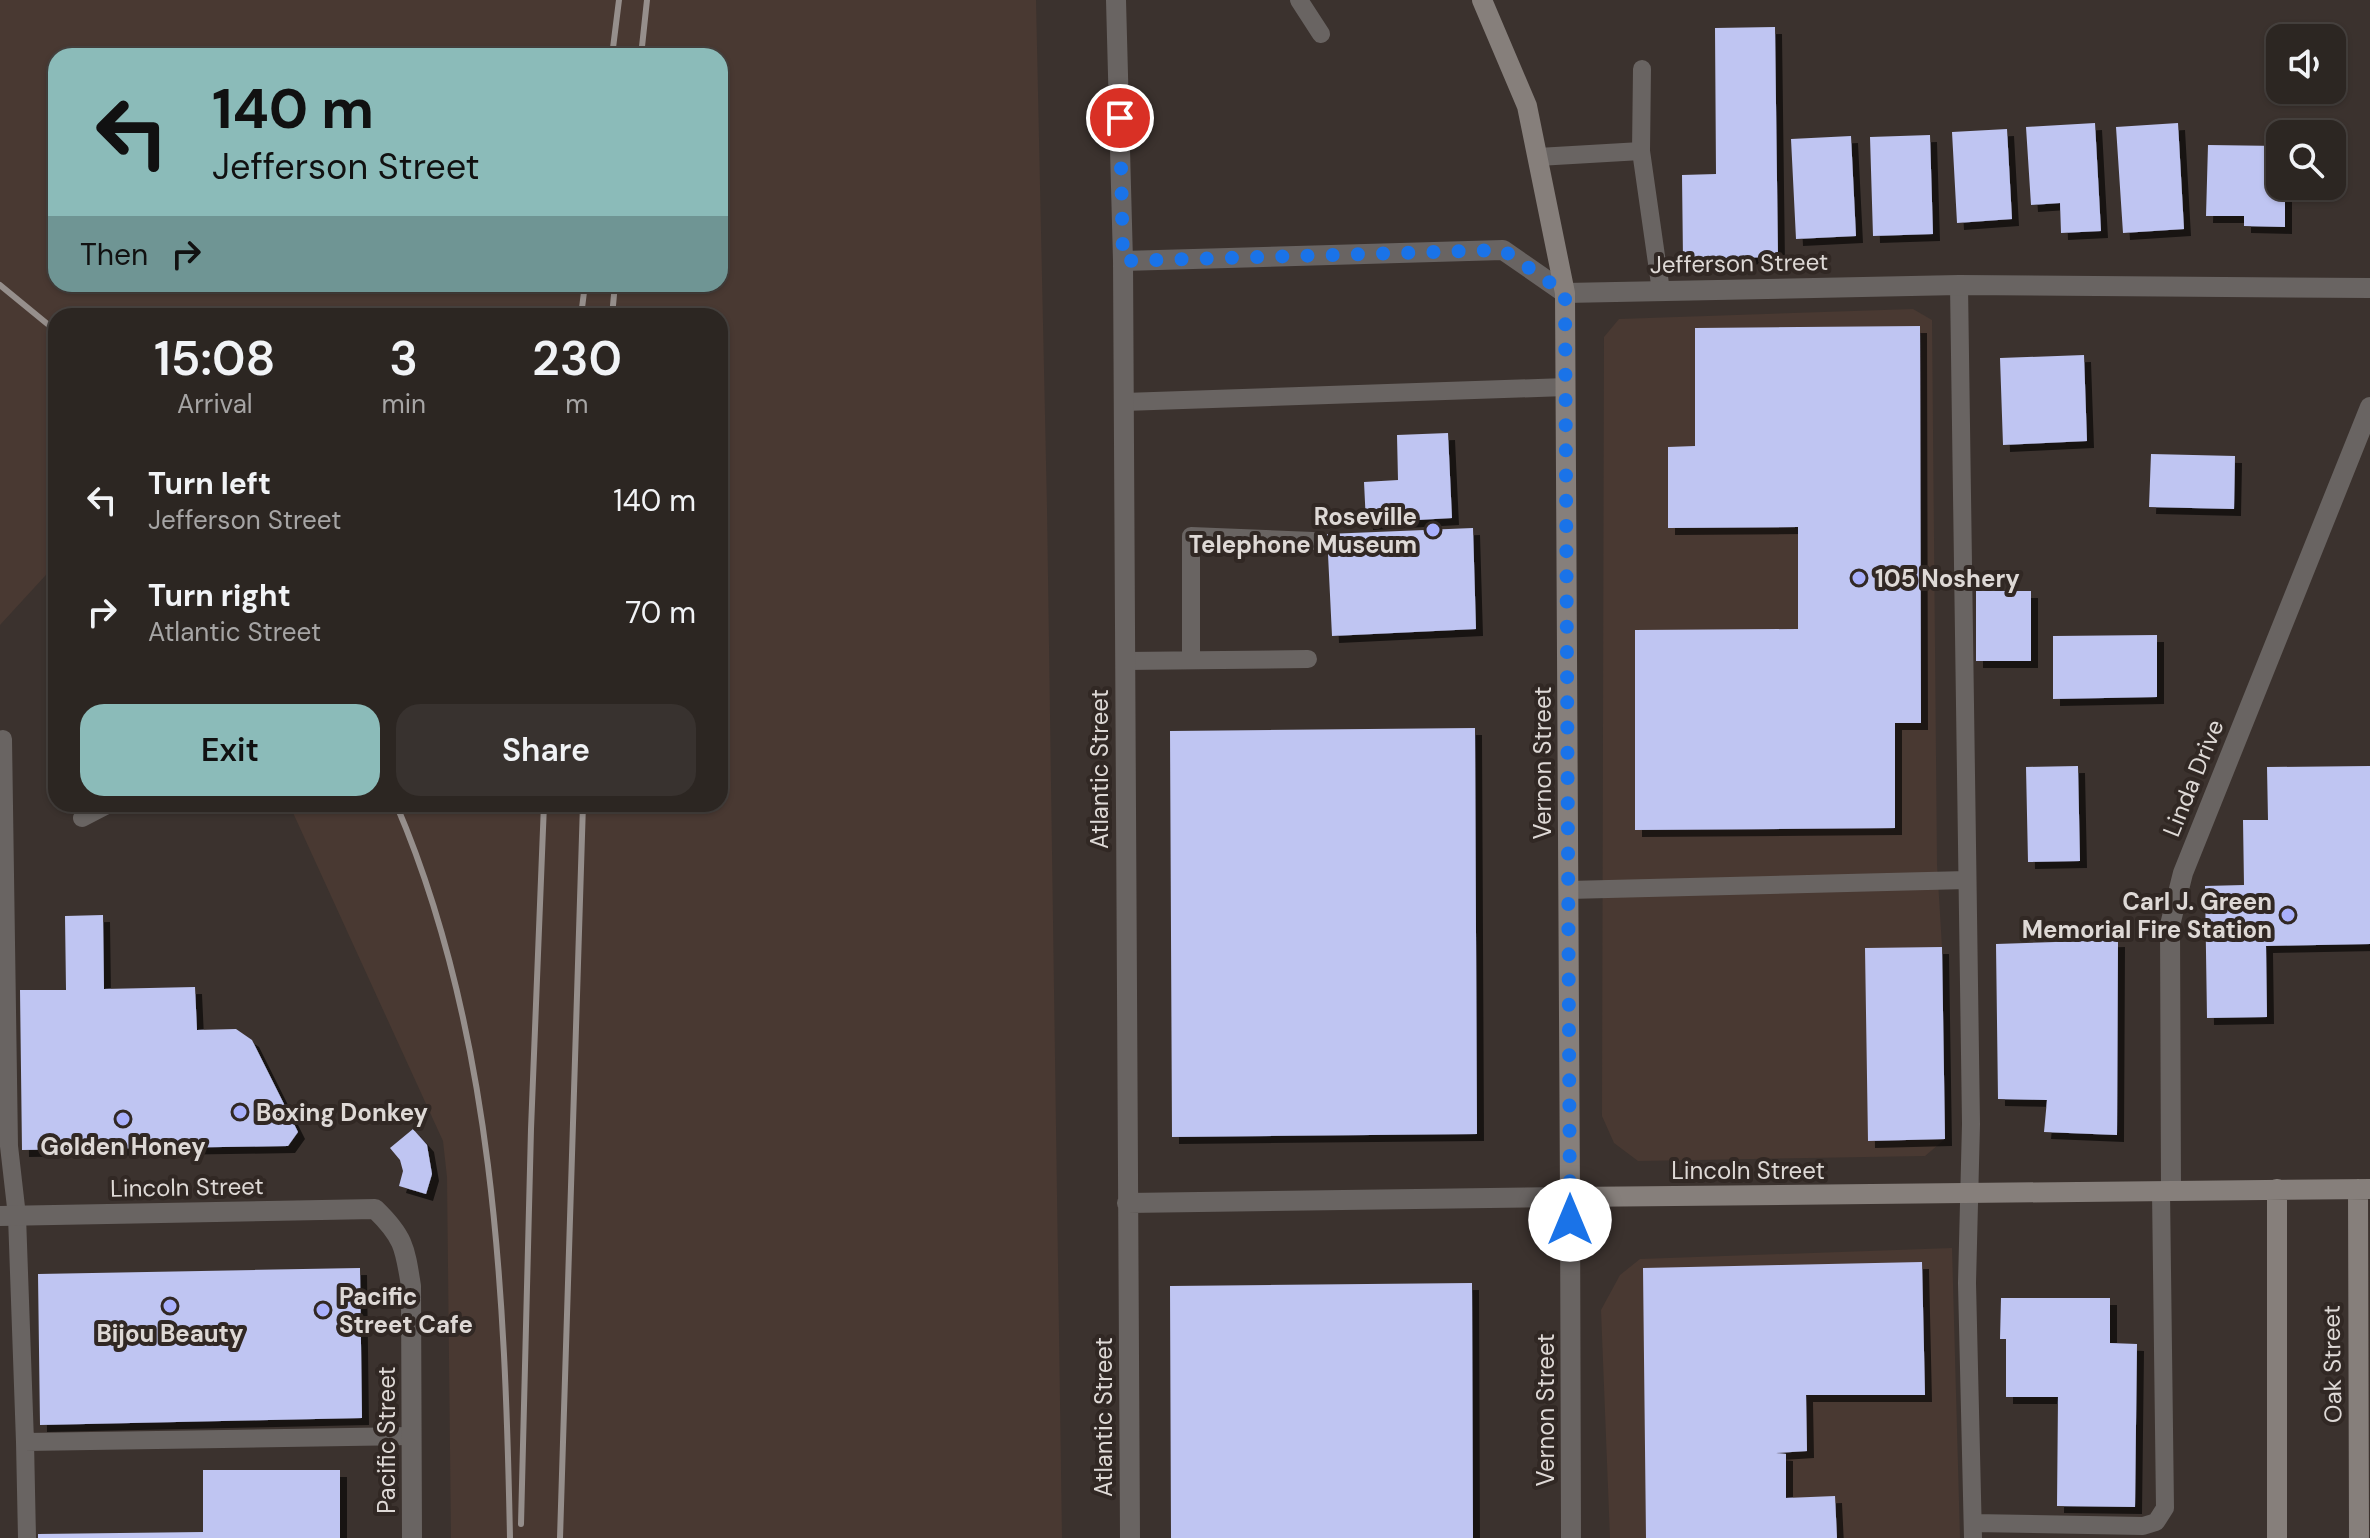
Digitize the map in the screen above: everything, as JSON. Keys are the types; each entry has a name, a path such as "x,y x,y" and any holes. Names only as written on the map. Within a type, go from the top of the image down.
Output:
{"main road":[{"name":"Vernon Street","path":"1482,0 1527,106 1565,293 1570,1197"},
{"path":"2277,1189 2277,1538"},
{"name":"Lincoln Street","path":"1570,1197 2364,1189"},
{"name":"Oak Street","path":"2359,1538 2364,1189"}],"street":[{"name":"Atlantic Street","path":"1116,0 1123,261 1130,1538"},
{"path":"1123,261 1503,250 1565,293"},
{"name":"Jefferson Street","path":"1565,293 1959,285 2370,288"},
{"name":"Linda Drive","path":"2166,1191 2170,925 2183,873 2370,407"},
{"name":"Lincoln Street","path":"1127,1203 1570,1197"},
{"name":"Vernon Street","path":"1570,1197 1571,1538"},
{"name":"Lincoln Street","path":"8,1216 375,1209"},
{"name":"Pacific Street","path":"375,1209 394,1227 405,1248 411,1286 412,1538"}],"lane":[{"path":"1299,0 1321,34"},
{"path":"1642,69 1641,151 1661,291"},
{"path":"1538,157 1641,151"},
{"path":"1959,285 1971,1124 1967,1283 1973,1530 2143,1526 2156,1522 2165,1508 2166,1191"},
{"path":"1124,402 1566,387"},
{"path":"1191,660 1191,536 1313,541"},
{"path":"1125,661 1308,659"},
{"path":"3,739 8,1216 25,1442 27,1538"},
{"path":"82,818 94,812"},
{"path":"1568,890 1967,880"},
{"path":"25,1442 412,1436"}],"shaded area":[{"path":"0,0 1036,0 1047,508 1062,1538 451,1538 447,1177 443,1141 293,812 728,812 728,308 48,308 48,573 0,625"},
{"path":"1913,309 1932,320 1937,864 1942,947 1945,1139 1925,1156 1638,1161 1614,1143 1602,1116 1604,337 1619,319"},
{"path":"1952,1248 1960,1538 1610,1538 1601,1310 1620,1275 1640,1259"}],"building":[{"path":"1775,27 1778,257 1683,259 1682,175 1716,174 1715,28"},
{"path":"2095,123 2101,231 2061,233 2060,203 2031,205 2026,127"},
{"path":"2178,123 2184,229 2123,233 2116,127"},
{"path":"2007,129 2012,219 1957,223 1952,132"},
{"path":"1930,135 1933,234 1873,236 1870,137"},
{"path":"1851,136 1856,236 1796,239 1791,139"},
{"path":"2208,145 2266,146 2266,200 2285,200 2285,227 2244,226 2244,216 2206,216"},
{"name":"105 Noshery","path":"1920,326 1921,723 1895,723 1895,828 1635,830 1635,630 1798,629 1798,527 1668,528 1668,447 1695,446 1695,328"},
{"path":"2084,355 2087,441 2003,445 2000,358"},
{"path":"1448,433 1452,518 1366,523 1364,482 1398,480 1397,435"},
{"path":"2151,454 2235,456 2234,509 2149,507"},
{"path":"1473,528 1476,629 1332,636 1327,534"},
{"path":"1976,591 2031,591 2031,661 1976,661"},
{"path":"2157,635 2157,697 2053,699 2053,636"},
{"path":"1475,728 1477,1134 1172,1137 1170,731"},
{"path":"2078,766 2080,861 2028,862 2026,767"},
{"name":"Carl J. Green Memorial Fire Station","path":"2370,766 2370,944 2266,946 2267,1017 2207,1018 2205,886 2244,885 2243,820 2268,820 2267,767"},
{"path":"103,915 104,989 195,987 197,1030 236,1029 252,1040 298,1132 288,1146 22,1150 20,990 66,990 65,916"},
{"path":"2118,940 2117,1135 2044,1132 2047,1100 1998,1099 1996,944"},
{"path":"1942,947 1945,1139 1868,1141 1865,948"},
{"path":"413,1129 427,1145 432,1174 426,1194 399,1186 403,1171 400,1160 390,1148"},
{"path":"1922,1262 1925,1395 1806,1395 1807,1451 1776,1453 1786,1454 1786,1498 1835,1496 1837,1538 1646,1538 1643,1268"},
{"path":"360,1268 362,1418 40,1425 38,1274"},
{"path":"1472,1283 1473,1538 1171,1538 1170,1286"},
{"path":"2001,1298 2110,1298 2110,1343 2137,1344 2135,1507 2057,1506 2058,1397 2006,1397 2006,1339 2000,1339"},
{"path":"203,1470 340,1470 340,1538 38,1538 38,1534 203,1532"}],"railway":[{"path":"613,48 619,0"},
{"path":"642,48 647,0"},
{"path":"0,285 48,324"},
{"path":"582,308 584,292"},
{"path":"613,308 614,292"},
{"path":"399,812 429,891 454,980 474,1072 498,1258 510,1538"},
{"path":"521,1524 531,1129 544,812"},
{"path":"560,1538 583,812"}],"place":[{"name":"Roseville Telephone Museum","path":"1433,530"},
{"name":"105 Noshery","path":"1859,578"},
{"name":"Carl J. Green Memorial Fire Station","path":"2288,915"},
{"name":"Boxing Donkey","path":"240,1112"},
{"name":"Golden Honey","path":"123,1119"},
{"name":"Bijou Beauty","path":"170,1306"},
{"name":"Pacific Street Cafe","path":"323,1310"}],"route":[{"path":"1120,118 1123,261 1503,250 1565,293 1570,1220"}]}
